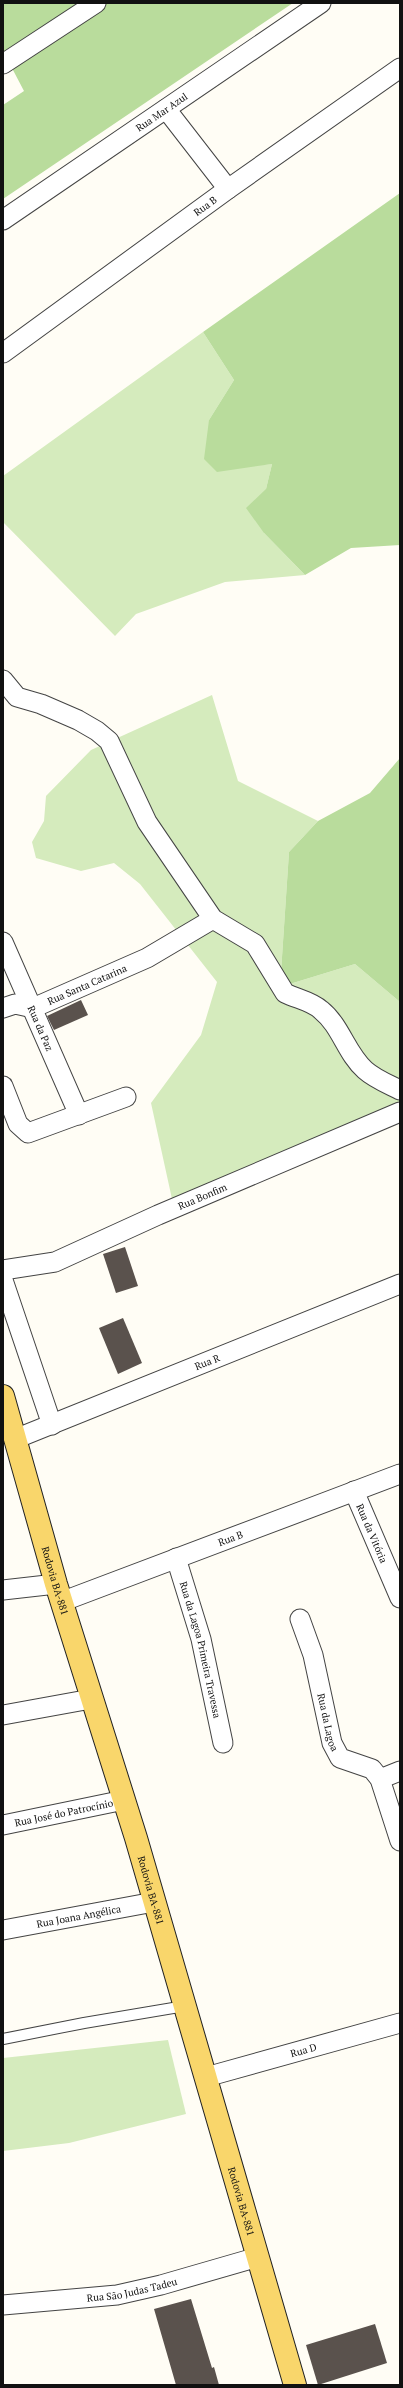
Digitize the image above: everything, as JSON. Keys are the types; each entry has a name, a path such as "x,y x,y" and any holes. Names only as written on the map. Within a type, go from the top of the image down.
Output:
{"main road":[{"name":"Rodovia BA-881","path":"3,1396 59,1593 91,1699 124,1800 295,2385"}],"street":[{"path":"3,64 96,3"},
{"name":"Rua Mar Azul","path":"3,220 321,3"},
{"name":"Rua B","path":"8,350 228,189 400,68"},
{"path":"166,109 228,189"},
{"path":"3,680 16,697 41,704 78,720 98,731 108,741 148,822 213,919 255,944 285,993 312,1003 321,1010 334,1024 353,1055 364,1069 400,1090"},
{"name":"Rua Santa Catarina","path":"32,1008 147,958 213,919"},
{"name":"Rua da Paz","path":"3,942 79,1115"},
{"path":"3,1008 15,1004 32,1008"},
{"path":"3,1086 18,1124 26,1132 79,1115 126,1097"},
{"name":"Rua Bonfim","path":"3,1270 55,1262 158,1215 400,1112"},
{"path":"3,1280 52,1425"},
{"name":"Rua R","path":"15,1439 400,1284"},
{"name":"Rua B","path":"3,1590 59,1593 176,1558 400,1474"},
{"name":"Rua da Vitória","path":"354,1491 400,1598"},
{"name":"Rua da Lagoa Primeira Travessa","path":"176,1558 200,1639 223,1743"},
{"name":"Rua da Lagoa","path":"300,1619 313,1655 332,1743 340,1758 372,1769 380,1779"},
{"path":"3,1715 91,1699"},
{"path":"400,1771 380,1779 400,1841"},
{"name":"Rua José do Patrocínio","path":"3,1825 124,1800"},
{"name":"Rua Joana Angélica","path":"3,1930 154,1902"},
{"name":"Rua D","path":"206,2077 400,2023"},
{"name":"Rua São Judas Tadeu","path":"3,2305 74,2300 128,2293 258,2257"}],"lane":[{"path":"3,2039 84,2023 185,2006"}],"green space":[{"path":"3,3 293,3 3,199 3,105 24,91 3,51"},
{"path":"400,193 400,545 351,548 305,575 264,533 246,508 266,489 272,464 217,472 204,459 209,420 234,380 203,332"},
{"path":"203,332 234,380 209,420 249,466 272,464 266,489 264,533 305,575 225,582 136,614 115,636 3,522 3,476"},
{"path":"212,695 238,781 318,821 289,852 280,987 355,964 400,1002 400,1105 172,1199 151,1103 201,1035 217,982 140,884 114,863 81,871 36,858 32,842 44,821 46,796 91,750"},
{"path":"400,758 400,1002 355,964 280,987 289,852 318,821 370,793"},
{"path":"168,2040 186,2114 69,2143 3,2151 3,2058"}],"building":[{"path":"81,1000 88,1015 54,1030 47,1016"},
{"path":"125,1247 138,1286 116,1293 103,1254"},
{"path":"123,1318 142,1363 118,1374 99,1328"},
{"path":"191,2299 212,2368 214,2367 219,2385 176,2385 154,2309"},
{"path":"375,2324 387,2363 318,2385 306,2345"}]}
